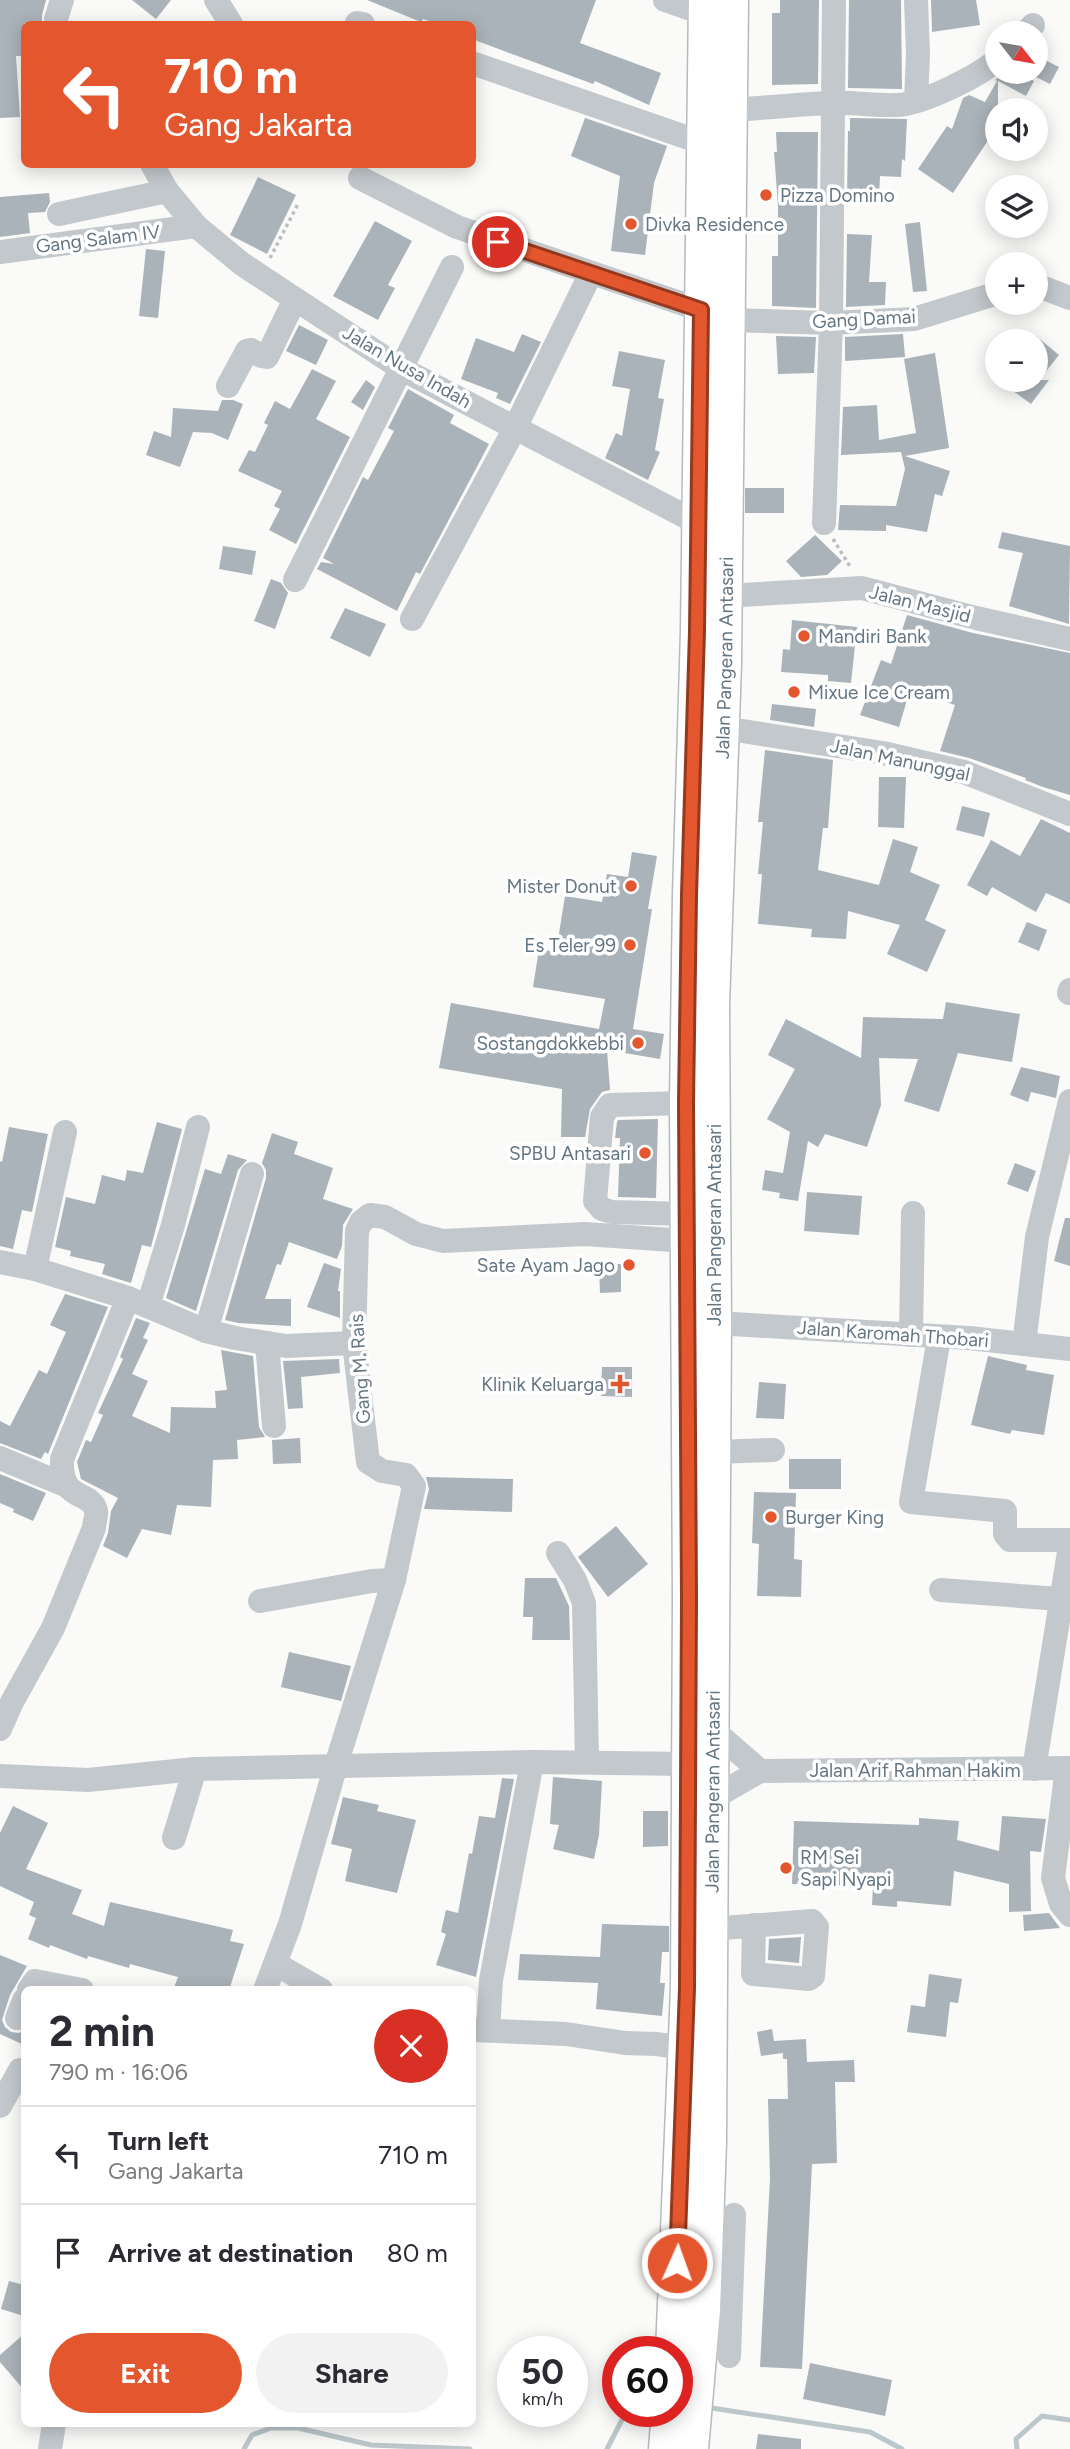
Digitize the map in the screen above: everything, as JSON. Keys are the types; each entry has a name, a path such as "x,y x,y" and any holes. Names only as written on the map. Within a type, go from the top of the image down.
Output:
{"main road":[{"name":"Jalan Pangeran Antasari","path":"687,2336 689,1598 686,1103 703,895 695,733 698,523 731,110 732,0"},
{"name":"Jalan Pangeran Antasari","path":"703,895 723,728 725,596 714,315 703,143 705,7"},
{"name":"Jalan Pangeran Antasari","path":"689,2311 719,2257 710,2142 715,1452 713,1005 702,929"}],"street":[{"path":"216,0 229,21"},
{"path":"665,0 705,7"},
{"path":"824,523 831,323 834,0"},
{"path":"916,0 916,101"},
{"path":"476,64 703,143"},
{"path":"731,110 834,103 898,105 916,101 985,70"},
{"name":"Jalan Nusa Indah","path":"154,168 167,191 196,226 261,277 402,369 698,523"},
{"name":"Gang Damai","path":"360,177 457,228 714,315 831,323 914,319 985,297"},
{"path":"59,214 167,191"},
{"name":"Gang Salam IV","path":"0,251 196,226"},
{"path":"295,580 452,267"},
{"path":"412,619 515,428 591,273"},
{"path":"1048,290 1070,298"},
{"path":"228,386 247,352 251,350 267,357 295,299"},
{"name":"Jalan Masjid","path":"725,596 862,589 1070,639"},
{"name":"Jalan Manunggal","path":"723,728 883,753 964,772 1070,814"},
{"path":"1024,1344 1037,1237 1070,1101"},
{"path":"686,1103 610,1105 605,1110 602,1116 594,1201 602,1209 612,1212 687,1227"},
{"path":"65,1485 61,1474 62,1459 173,1225 198,1127"},
{"path":"34,1269 65,1132"},
{"path":"206,1331 252,1174"},
{"path":"911,1335 912,1213"},
{"name":"Gang M. Rais","path":"267,1986 276,1964 394,1580 414,1486 406,1475 382,1471 368,1462 354,1343 357,1231 361,1222 370,1215 385,1217 416,1234 443,1241 687,1227"},
{"path":"0,1262 34,1269 138,1302 206,1331 286,1346 354,1343"},
{"name":"Jalan Karomah Thobari","path":"715,1323 969,1338 1070,1349"},
{"path":"939,1338 911,1502 1000,1510 1007,1515 1006,1534 1010,1539 1070,1540"},
{"path":"267,1343 274,1426"},
{"path":"715,1452 773,1450"},
{"path":"0,1458 65,1485 92,1504 96,1512 94,1528 53,1628 6,1699 0,1728"},
{"path":"1034,1769 1070,1546"},
{"path":"558,1553 575,1580 584,1603 587,1762"},
{"path":"260,1601 372,1581 394,1580"},
{"path":"941,1590 1060,1599"},
{"path":"712,1729 760,1771"},
{"path":"0,1776 88,1780 195,1769 336,1765 532,1762 687,1764"},
{"path":"532,1762 480,2030 566,2034 625,2043 686,2048"},
{"path":"1068,1768 1053,1878 1061,1904 1070,1915"},
{"name":"Jalan Arif Rahman Hakim","path":"711,1799 760,1771 1068,1768"},
{"path":"174,1838 195,1769"},
{"path":"710,1929 754,1925"},
{"path":"276,1964 314,1986"},
{"path":"31,1986 35,1980 63,1986"},
{"path":"0,2106 20,2070"},
{"path":"729,2356 719,2257 734,2215"},
{"path":"50,2449 54,2427"}],"path":[{"path":"261,277 298,204"},
{"path":"824,523 862,589"}],"building":[{"path":"0,0 46,0 42,21 21,21 21,56 16,56 20,117 0,118"},
{"path":"132,0 171,0 156,19"},
{"path":"367,0 596,0 580,43 661,73 649,105 595,81 593,84 476,40 476,21 419,21"},
{"path":"780,0 819,0 818,84 772,85 772,13 780,13"},
{"path":"849,0 901,0 902,89 848,88"},
{"path":"931,0 976,0 980,25 932,32"},
{"path":"1048,62 1059,67 1050,84 1048,83"},
{"path":"995,84 998,84 998,98 987,98"},
{"path":"1004,84 1032,84 1026,96"},
{"path":"969,95 985,102 985,145 953,193 918,169 947,126 952,129 963,98"},
{"path":"585,118 667,146 654,183 645,255 611,251 620,176 571,156"},
{"path":"850,118 907,119 905,161 902,159 901,177 880,176 879,198 847,197"},
{"path":"776,132 818,132 816,308 772,306 772,256 778,256 774,152 777,152"},
{"path":"258,177 296,195 267,254 230,235"},
{"path":"49,193 50,202 45,212 28,213 30,233 0,237 0,197"},
{"path":"375,221 412,241 388,285 395,288 378,320 333,296"},
{"path":"920,222 927,291 913,292 905,224"},
{"path":"847,234 872,235 869,282 886,282 885,305 846,307"},
{"path":"146,249 165,251 158,318 139,316"},
{"path":"299,325 328,340 316,365 286,351"},
{"path":"522,334 541,342 510,404 496,398 498,393 461,379 476,338 514,352"},
{"path":"903,334 905,357 845,361 845,337"},
{"path":"776,336 816,337 814,373 778,374"},
{"path":"1048,346 1059,355 1048,369"},
{"path":"619,351 665,360 658,398 664,399 655,450 660,452 648,480 605,458 616,433 622,436 630,389 612,386"},
{"path":"935,353 949,448 905,456 950,471 942,496 935,494 927,532 886,525 886,531 838,530 840,505 896,506 905,469 901,452 841,455 843,407 877,405 879,440 916,433 904,359"},
{"path":"312,369 336,381 316,419 350,437 296,544 269,530 280,509 274,506 282,491 238,471 249,450 255,452 268,425 264,423 275,401 290,409"},
{"path":"366,380 375,387 363,410 351,402"},
{"path":"408,389 454,415 450,423 489,444 420,574 416,572 397,611 317,569 321,562 334,564 323,558 363,477 368,480 394,431 388,428"},
{"path":"1014,392 1040,392 1031,404"},
{"path":"222,400 243,404 228,440 212,433 193,432 180,467 146,455 154,431 171,437 173,408 218,411"},
{"path":"745,488 784,488 784,513 745,513"},
{"path":"1002,532 1070,546 1069,624 1009,606 1023,553 998,548"},
{"path":"815,535 842,561 827,575 801,577 786,561"},
{"path":"223,546 256,551 252,575 219,569"},
{"path":"271,579 281,583 288,593 275,629 254,621"},
{"path":"345,608 386,624 370,657 330,638"},
{"path":"907,615 973,633 1070,653 1070,795 969,758 940,751 955,705 910,690 899,727 860,715 881,660 891,664"},
{"path":"792,620 857,627 851,683 828,681 828,675 781,672 783,649 790,650"},
{"path":"772,704 816,709 814,727 770,720"},
{"path":"765,750 833,760 828,828 823,828 818,870 879,885 893,839 918,847 910,872 940,885 925,920 946,930 927,972 887,954 900,925 848,911 846,939 811,937 812,929 758,924 762,874 758,874 763,822 758,822"},
{"path":"879,777 906,777 904,828 878,827"},
{"path":"962,806 990,813 984,837 956,830"},
{"path":"1041,819 1070,833 1070,904 1046,893 1036,912 992,887 987,896 967,885 991,840 1020,856"},
{"path":"632,852 657,856 648,909 652,909 633,1029 664,1034 660,1059 607,1050 610,1090 602,1092 590,1109 585,1137 561,1137 562,1089 439,1068 451,1003 599,1029 605,999 533,987 539,949 556,952 565,896 602,902 607,874 628,877"},
{"path":"1027,922 1047,930 1039,951 1018,942"},
{"path":"946,1002 1020,1014 1012,1062 958,1053 939,1112 904,1101 918,1059 879,1058 881,1105 867,1147 825,1134 818,1147 808,1141 798,1201 779,1198 780,1193 762,1190 765,1170 783,1173 790,1132 767,1119 795,1069 768,1055 786,1019 861,1058 863,1017 943,1019"},
{"path":"1021,1067 1060,1076 1056,1098 1031,1092 1028,1102 1010,1095"},
{"path":"658,1119 656,1198 618,1197 620,1138 615,1138 618,1120"},
{"path":"157,1122 182,1129 151,1247 142,1245 131,1283 102,1274 105,1264 70,1256 71,1251 55,1247 66,1197 95,1204 102,1175 125,1181 127,1170 143,1173"},
{"path":"9,1127 48,1134 32,1212 22,1210 13,1249 0,1246 0,1161 2,1162"},
{"path":"272,1133 298,1142 294,1154 333,1168 323,1199 353,1209 343,1225 342,1246 337,1259 289,1242 281,1265 277,1264 265,1299 291,1299 291,1326 225,1320 266,1178 262,1163"},
{"path":"228,1154 247,1160 238,1170 196,1311 166,1298 205,1169 221,1174"},
{"path":"1015,1163 1036,1171 1028,1192 1007,1184"},
{"path":"807,1192 862,1196 859,1235 804,1231"},
{"path":"1065,1218 1070,1218 1070,1266 1054,1261"},
{"path":"324,1263 341,1269 338,1291 340,1318 307,1307"},
{"path":"599,1264 621,1264 621,1292 600,1293"},
{"path":"65,1294 108,1307 48,1454 45,1452 41,1459 0,1443 0,1421 10,1426 39,1370 47,1374 66,1332 50,1325"},
{"path":"136,1318 150,1323 143,1338 148,1340 132,1374 148,1381 132,1416 170,1433 171,1407 216,1408 215,1391 227,1390 221,1350 253,1356 259,1427 265,1437 237,1440 238,1459 213,1460 211,1507 177,1505 171,1535 142,1529 127,1558 103,1546 111,1511 118,1498 81,1479 77,1462 86,1440 91,1442 103,1415 98,1413 123,1359 120,1357"},
{"path":"988,1356 1027,1365 1026,1370 1054,1375 1044,1435 1012,1430 1010,1434 971,1425"},
{"path":"339,1359 340,1373 301,1377 303,1408 288,1409 283,1361"},
{"path":"602,1367 632,1367 632,1397 601,1396"},
{"path":"759,1382 786,1384 784,1419 756,1418"},
{"path":"300,1438 301,1463 273,1464 272,1440"},
{"path":"789,1459 841,1459 841,1489 789,1489"},
{"path":"0,1474 46,1493 33,1521 0,1503"},
{"path":"426,1477 513,1479 512,1512 424,1509 429,1489"},
{"path":"754,1492 796,1493 794,1559 802,1560 801,1597 757,1596 759,1544 752,1543"},
{"path":"616,1526 648,1564 608,1597 578,1557"},
{"path":"525,1578 556,1578 569,1606 570,1640 532,1640 533,1617 523,1617"},
{"path":"289,1652 351,1666 341,1701 281,1687"},
{"path":"553,1777 602,1781 599,1835 594,1859 553,1849 559,1825 550,1824"},
{"path":"502,1778 514,1779 476,1977 436,1965 446,1934 441,1932 446,1910 458,1913 479,1816 495,1818"},
{"path":"343,1797 379,1805 377,1811 416,1820 397,1893 345,1881 352,1849 331,1844"},
{"path":"13,1806 48,1823 26,1869 82,1890 72,1914 104,1926 110,1902 233,1930 230,1941 244,1944 230,1986 175,1986 178,1977 130,1964 129,1968 88,1956 87,1959 28,1939 36,1918 29,1915 34,1902 0,1886 0,1833"},
{"path":"643,1811 668,1811 668,1846 643,1847"},
{"path":"1002,1816 1046,1819 1041,1852 1030,1851 1031,1911 1009,1912 1009,1884 954,1871 951,1906 897,1901 897,1907 872,1905 873,1886 792,1884 794,1821 919,1825 919,1818 959,1821 957,1840 999,1851"},
{"path":"1049,1913 1060,1928 1024,1931 1023,1915"},
{"path":"602,1924 669,1926 669,1952 662,1952 660,1983 665,1983 662,2016 596,2009 598,1983 518,1980 520,1954 600,1957"},
{"path":"801,1937 799,1963 768,1960 769,1939"},
{"path":"0,1955 27,1966 10,1995 2,2020 11,2032 21,2032 21,2044 0,2034"},
{"path":"929,1974 962,1979 958,2003 950,2002 946,2037 907,2032 911,2005 925,2007"},
{"path":"772,2029 774,2041 806,2039 807,2062 854,2060 855,2082 835,2082 837,2163 812,2164 802,2369 760,2367 770,2179 768,2099 788,2099 787,2059 783,2059 783,2053 761,2056 757,2032"},
{"path":"9,2281 21,2284 21,2315 1,2309"},
{"path":"21,2337 21,2386 0,2362 0,2355"},
{"path":"810,2363 892,2380 885,2416 803,2399"},
{"path":"758,2434 801,2439 801,2449 756,2449"}],"waterway":[{"path":"705,2407 870,2432 902,2449"},
{"path":"1017,2449 1016,2439 1042,2416 1070,2420"},
{"path":"607,2449 618,2427"},
{"path":"244,2449 252,2435 271,2428 298,2428 371,2445 470,2449"}],"place":[{"name":"Pizza Domino","path":"766,195"},
{"name":"Divka Residence","path":"631,224"},
{"name":"Mandiri Bank","path":"804,636"},
{"name":"Mixue Ice Cream","path":"794,692"},
{"name":"Mister Donut","path":"631,886"},
{"name":"Es Teler 99","path":"630,945"},
{"name":"Sostangdokkebbi","path":"638,1043"},
{"name":"SPBU Antasari","path":"645,1153"},
{"name":"Sate Ayam Jago","path":"629,1265"},
{"name":"Klinik Keluarga","path":"620,1384"},
{"name":"Burger King","path":"771,1517"},
{"name":"RM Sei Sapi Nyapi","path":"786,1868"}],"route":[{"path":"498,242 701,310 686,1103 689,1598 687,1988 677,2263"}]}
